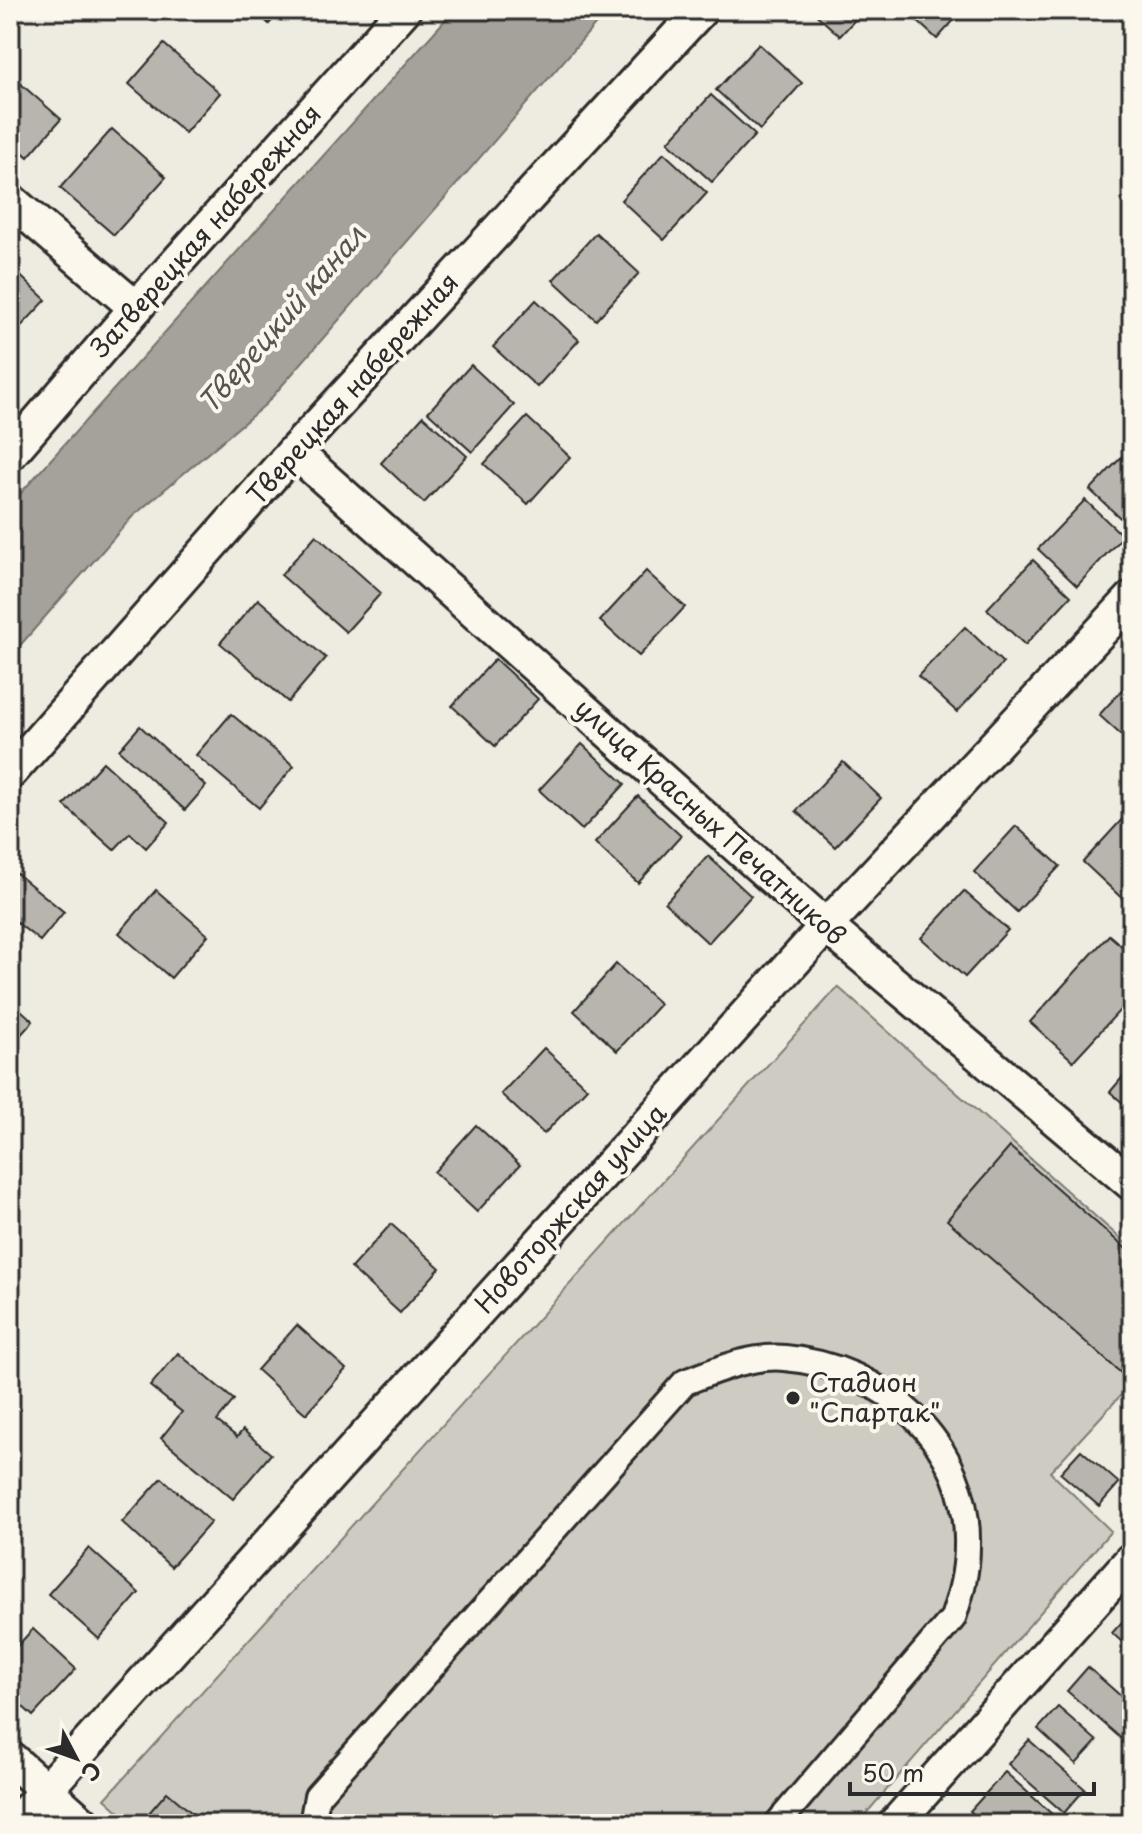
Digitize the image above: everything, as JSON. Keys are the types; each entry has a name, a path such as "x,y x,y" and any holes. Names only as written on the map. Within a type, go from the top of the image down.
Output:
{"street":[{"name":"Затверецкая набережная","path":"10,454 136,308 404,10"},
{"name":"Тверецкая набережная","path":"10,773 294,451 701,10"},
{"path":"10,200 136,308"},
{"name":"улица Красных Печатников","path":"294,451 826,926 1132,1184"},
{"name":"Новоторжская улица","path":"15,1824 826,926 1132,598"},
{"path":"312,1824 317,1796 685,1382 735,1362 783,1357 843,1368 890,1394 936,1441 958,1487 968,1543 965,1581 953,1618 777,1824"},
{"path":"895,1824 1132,1559"},
{"path":"10,1758 84,1824"}],"shaded area":[{"name":"Стадион \"Спартак\"","path":"838,987 1132,1249 1132,1383 1050,1472 1111,1531 857,1824 133,1824 105,1799"}],"water":[{"name":"Тверецкий канал","path":"454,10 608,10 266,404 132,517 10,657 10,505"}],"building":[{"path":"254,10 281,10 269,24"},
{"path":"811,10 864,10 840,36"},
{"path":"905,10 963,10 937,39"},
{"path":"164,44 220,93 185,133 129,84"},
{"path":"759,44 802,83 760,130 716,90"},
{"path":"14,78 61,119 28,157 10,141 10,83"},
{"path":"711,95 755,135 712,182 668,142"},
{"path":"112,129 166,177 114,235 60,188"},
{"path":"664,153 707,193 664,240 621,200"},
{"path":"596,233 639,273 596,320 553,280"},
{"path":"10,266 46,300 14,334 10,331"},
{"path":"536,300 579,340 537,387 493,347"},
{"path":"471,365 514,405 472,452 428,412"},
{"path":"423,416 467,456 424,503 381,463"},
{"path":"527,417 570,457 528,504 484,464"},
{"path":"1132,446 1132,523 1129,526 1090,490"},
{"path":"1085,500 1123,536 1077,586 1038,549"},
{"path":"316,535 381,593 346,632 281,575"},
{"path":"1033,560 1071,596 1025,645 987,609"},
{"path":"646,571 685,607 639,656 600,621"},
{"path":"258,599 326,658 288,702 220,643"},
{"path":"965,627 1003,663 957,712 918,676"},
{"path":"495,659 538,699 495,746 452,706"},
{"path":"1132,679 1132,745 1099,715"},
{"path":"231,714 294,766 259,808 196,755"},
{"path":"140,726 206,786 185,810 119,750"},
{"path":"582,744 625,784 582,830 539,790"},
{"path":"103,762 169,822 146,848 130,833 114,850 64,805"},
{"path":"843,762 881,798 835,847 796,811"},
{"path":"638,796 681,836 638,883 595,843"},
{"path":"1126,815 1132,821 1132,896 1126,902 1083,862"},
{"path":"1016,826 1060,866 1017,912 974,872"},
{"path":"708,856 751,896 708,943 665,903"},
{"path":"10,868 64,912 40,941 10,917"},
{"path":"156,890 208,935 171,978 119,933"},
{"path":"964,891 1008,930 965,977 921,938"},
{"path":"1109,935 1132,955 1132,997 1073,1061 1030,1022"},
{"path":"616,964 660,1004 617,1051 574,1011"},
{"path":"10,1000 33,1021 10,1047"},
{"path":"544,1048 587,1088 544,1134 501,1094"},
{"path":"1132,1066 1132,1111 1110,1092"},
{"path":"476,1125 520,1165 477,1212 434,1172"},
{"path":"1010,1147 1132,1254 1132,1376 1129,1380 947,1220"},
{"path":"391,1224 440,1268 400,1313 351,1268"},
{"path":"297,1325 346,1369 306,1414 257,1370"},
{"path":"178,1353 234,1400 217,1421 237,1437 243,1430 271,1454 233,1499 161,1438 182,1412 150,1386"},
{"path":"1081,1450 1119,1483 1099,1506 1060,1473"},
{"path":"162,1478 211,1522 171,1567 122,1522"},
{"path":"89,1548 139,1593 99,1639 48,1594"},
{"path":"1132,1611 1132,1651 1112,1633"},
{"path":"33,1629 76,1669 33,1716 10,1695 10,1654"},
{"path":"1088,1667 1132,1706 1132,1731 1124,1741 1067,1691"},
{"path":"1058,1707 1097,1741 1076,1764 1038,1729"},
{"path":"1029,1740 1085,1789 1064,1813 1008,1764"},
{"path":"1005,1772 1063,1824 984,1824 970,1811"},
{"path":"167,1792 205,1824 145,1824 142,1821"}],"place":[{"name":"Стадион \"Спартак\"","path":"793,1398"}]}
